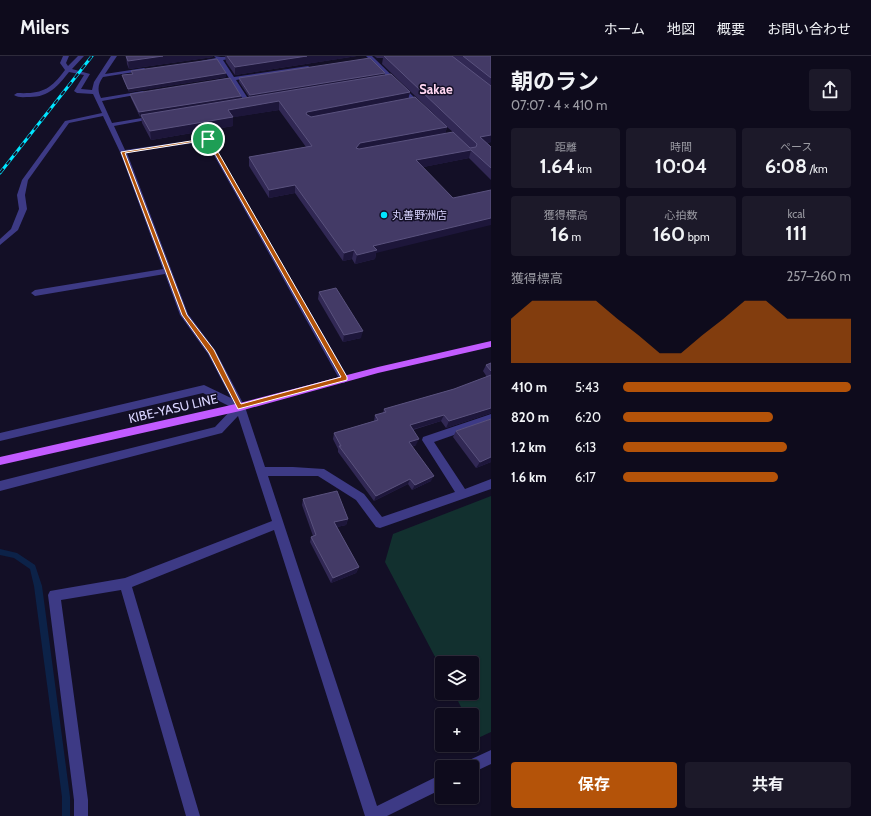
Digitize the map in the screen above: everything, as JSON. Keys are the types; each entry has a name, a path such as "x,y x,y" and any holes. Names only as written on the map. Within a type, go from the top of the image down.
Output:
{"main road":[{"name":"KIBE-YASU LINE","path":"0,461 240,407 344,379 491,344"}],"street":[{"path":"66,56 63,63 68,70 87,74 77,91 95,92"},
{"path":"17,96 32,96 48,92 54,88 81,56"},
{"path":"114,56 97,82 95,92 123,152 184,315 212,352 240,407 372,816 435,784"},
{"path":"196,63 218,58 244,56"},
{"path":"218,58 248,103"},
{"path":"370,59 383,61"},
{"path":"370,59 427,112"},
{"path":"209,83 318,66"},
{"path":"101,76 149,69"},
{"path":"384,81 391,79"},
{"path":"98,100 146,92"},
{"path":"240,104 255,102"},
{"path":"409,104 416,102"},
{"path":"0,243 14,230 23,210 21,195 24,180 66,122 105,114"},
{"path":"110,125 165,117"},
{"path":"123,152 208,139 344,379"},
{"path":"35,293 167,271"},
{"path":"0,438 204,389 240,407"},
{"path":"0,486 218,430 240,407"},
{"path":"463,495 426,440 491,418"},
{"path":"262,472 320,472 360,497 380,523 491,484"},
{"path":"81,816 81,800 54,595 125,584 278,523"},
{"path":"125,584 193,816"},
{"path":"479,763 491,757"}],"green space":[{"path":"491,496 491,732 479,738 479,708 462,708 458,700 479,700 479,656 435,657 385,562 393,534"}],"building":[{"path":"126,56 163,56 128,61"},
{"path":"227,56 307,56 235,67"},
{"path":"384,56 452,56 491,86 491,135 480,137 491,147 491,168 471,150 416,160 453,198 491,190 491,218 373,246 377,250 357,255 354,250 344,253 295,185 269,190 249,157 312,146 279,101 228,110 233,117 150,131 141,115 391,74 410,92 307,112 306,114 311,117 415,97 447,127 360,143 356,148 359,149 453,132 470,148 476,147 477,144"},
{"path":"463,56 491,56 491,78"},
{"path":"370,58 385,73 250,95 239,78"},
{"path":"217,59 226,73 128,89 122,75 133,74 131,71"},
{"path":"230,78 241,96 139,112 130,94"},
{"path":"336,288 363,331 344,335 319,292"},
{"path":"491,363 491,371 486,365"},
{"path":"491,375 491,408 449,421 444,415 410,425 419,439 409,442 434,476 415,485 410,479 376,496 339,446 341,446 334,433 378,420 375,415 386,412 384,409 454,389"},
{"path":"491,419 491,457 480,462 456,431"},
{"path":"337,491 348,519 334,522 359,567 333,578 311,537 316,535 303,499"}],"waterway":[{"path":"0,552 15,555 33,567 38,586 66,797 66,816"}],"railway":[{"path":"0,173 92,56"}],"place":[{"name":"丸善野洲店","path":"384,215"}],"district":[{"name":"Sakae","path":"436,89"}],"route":[{"path":"208,139 344,379 240,407 212,352 184,315 150,229 123,152 208,139"}]}
